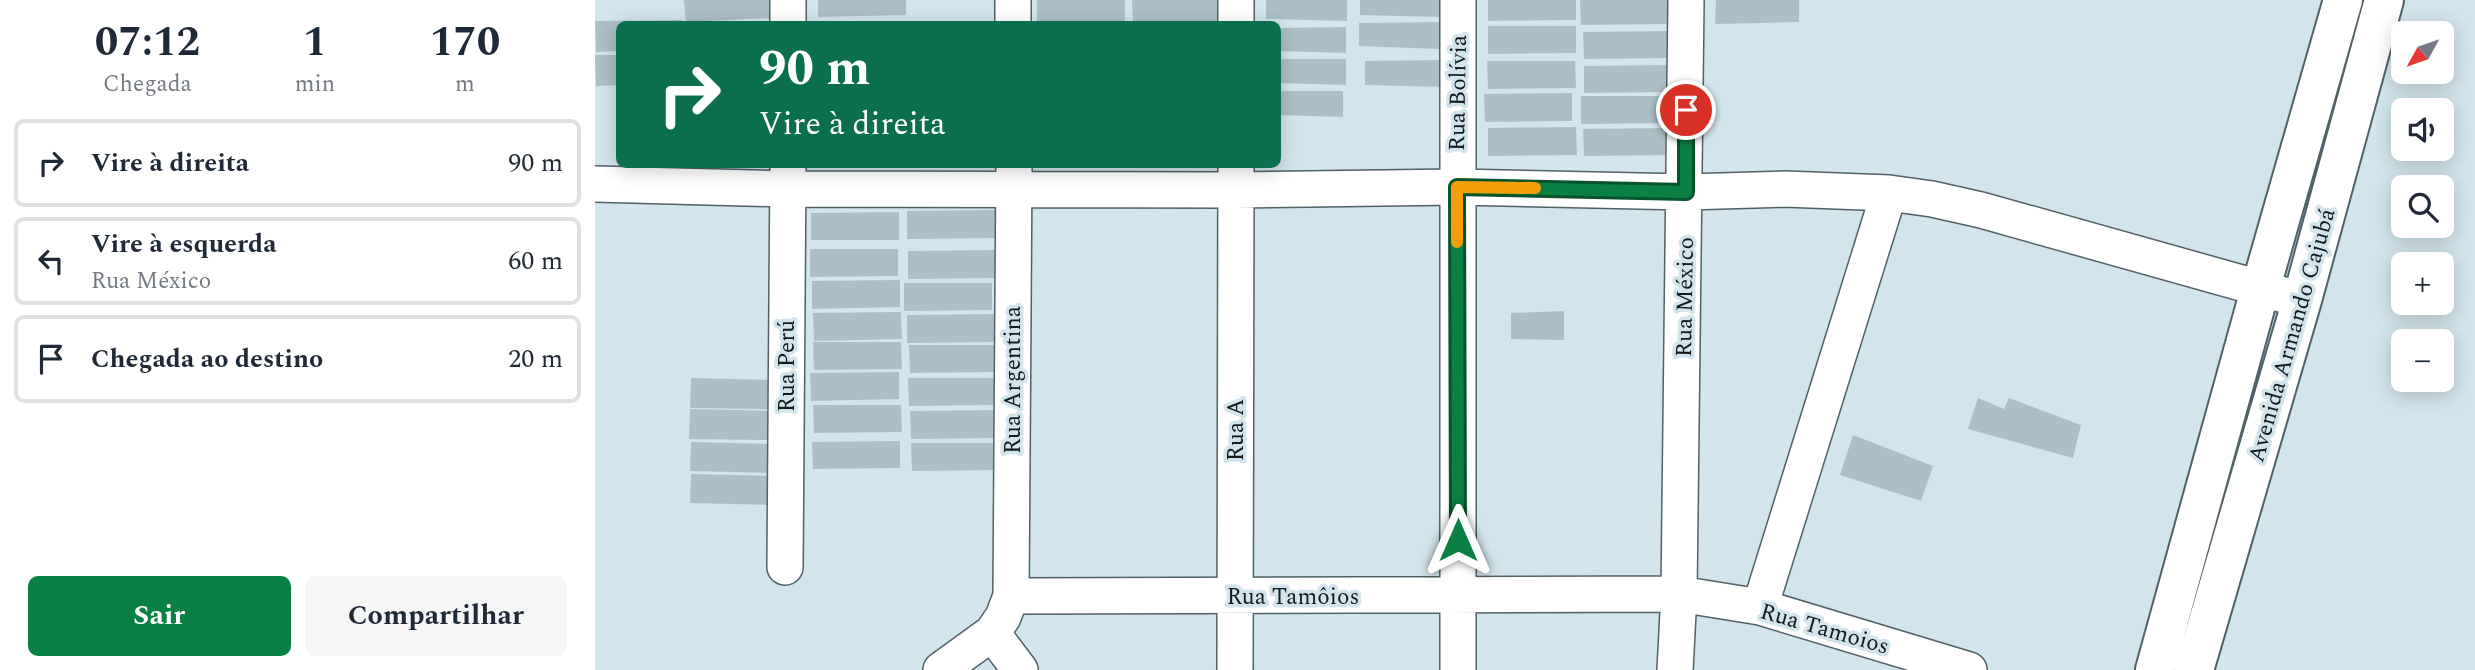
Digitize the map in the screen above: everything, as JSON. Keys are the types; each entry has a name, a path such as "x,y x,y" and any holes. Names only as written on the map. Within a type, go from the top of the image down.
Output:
{"main road":[{"name":"Avenida Armando Cajubá","path":"2155,670 2343,0"},
{"name":"Avenida Armando Cajubá","path":"2194,670 2302,300 2384,0"},
{"path":"2205,490 2243,501"}],"street":[{"path":"788,0 788,21"},
{"path":"1013,0 1013,21"},
{"path":"1236,0 1236,21"},
{"name":"Rua Bolívia","path":"1458,0 1458,670"},
{"name":"Rua México","path":"1675,670 1679,594 1686,192 1686,0"},
{"path":"595,184 788,177 1236,177 1457,187 1686,192 1785,189 1889,193 1932,199 1981,211 2302,300"},
{"name":"Rua Perú","path":"785,567 788,177"},
{"name":"Rua Argentina","path":"1011,596 1014,177"},
{"name":"Rua A","path":"1235,670 1236,177"},
{"path":"1760,607 1889,193"},
{"name":"Rua Tamôios","path":"1011,596 1679,594"},
{"name":"Rua Tamoios","path":"1679,594 1760,607 1969,670"},
{"path":"941,670 992,633 1003,617 1011,596"},
{"path":"992,633 1020,670"}],"building":[{"path":"684,0 772,0 771,18 686,21"},
{"path":"818,0 906,0 906,15 818,17"},
{"path":"1037,0 1125,0 1125,21 1037,21"},
{"path":"1132,0 1220,0 1221,21 1133,21"},
{"path":"1266,0 1347,0 1347,21 1266,19"},
{"path":"1360,0 1441,0 1441,17 1360,15"},
{"path":"1488,0 1576,0 1576,20 1488,21"},
{"path":"1580,0 1668,0 1668,24 1581,25"},
{"path":"1716,0 1799,0 1799,22 1715,24"},
{"path":"681,20 616,21 616,51 596,52 595,21"},
{"path":"1440,22 1440,49 1359,46 1359,23"},
{"path":"1488,26 1576,26 1576,53 1488,54"},
{"path":"1346,27 1346,53 1281,51 1281,28"},
{"path":"1671,31 1671,58 1584,59 1583,32"},
{"path":"595,55 616,55 616,85 596,86"},
{"path":"1281,59 1346,59 1346,85 1281,83"},
{"path":"1445,60 1446,87 1365,85 1365,61"},
{"path":"1487,61 1575,61 1576,88 1488,89"},
{"path":"1672,65 1672,92 1584,93 1584,66"},
{"path":"1281,91 1343,91 1343,117 1281,115"},
{"path":"1572,93 1572,121 1485,122 1484,94"},
{"path":"1581,96 1669,96 1669,123 1581,124"},
{"path":"1576,127 1577,155 1488,156 1488,128"},
{"path":"1671,128 1671,155 1584,156 1583,129"},
{"path":"995,210 995,238 907,239 907,211"},
{"path":"899,212 899,240 811,240 811,213"},
{"path":"810,249 898,249 898,276 810,277"},
{"path":"996,250 996,278 908,279 908,251"},
{"path":"900,280 900,307 812,309 812,281"},
{"path":"904,283 992,283 992,310 904,311"},
{"path":"1564,311 1564,340 1511,339 1511,313"},
{"path":"901,312 902,339 814,341 813,313"},
{"path":"995,314 996,342 907,343 907,315"},
{"path":"813,342 901,342 902,369 814,370"},
{"path":"909,345 998,345 998,372 910,373"},
{"path":"899,372 899,399 811,401 810,373"},
{"path":"691,378 771,380 769,409 690,408"},
{"path":"908,378 996,378 996,405 909,406"},
{"path":"1978,398 2004,409 2009,398 2081,425 2073,458 1968,429"},
{"path":"813,405 901,405 902,432 814,433"},
{"path":"690,409 770,411 768,440 689,439"},
{"path":"999,410 999,438 911,439 910,411"},
{"path":"1853,435 1933,466 1921,501 1840,475"},
{"path":"900,441 900,468 813,469 812,442"},
{"path":"691,442 771,444 770,473 690,471"},
{"path":"911,443 999,443 1000,470 912,471"},
{"path":"691,474 771,476 769,505 690,503"}],"slow traffic":[{"path":"1457,242 1457,187 1535,188"}],"route":[{"path":"1458,540 1457,187 1686,192 1686,110"}]}
